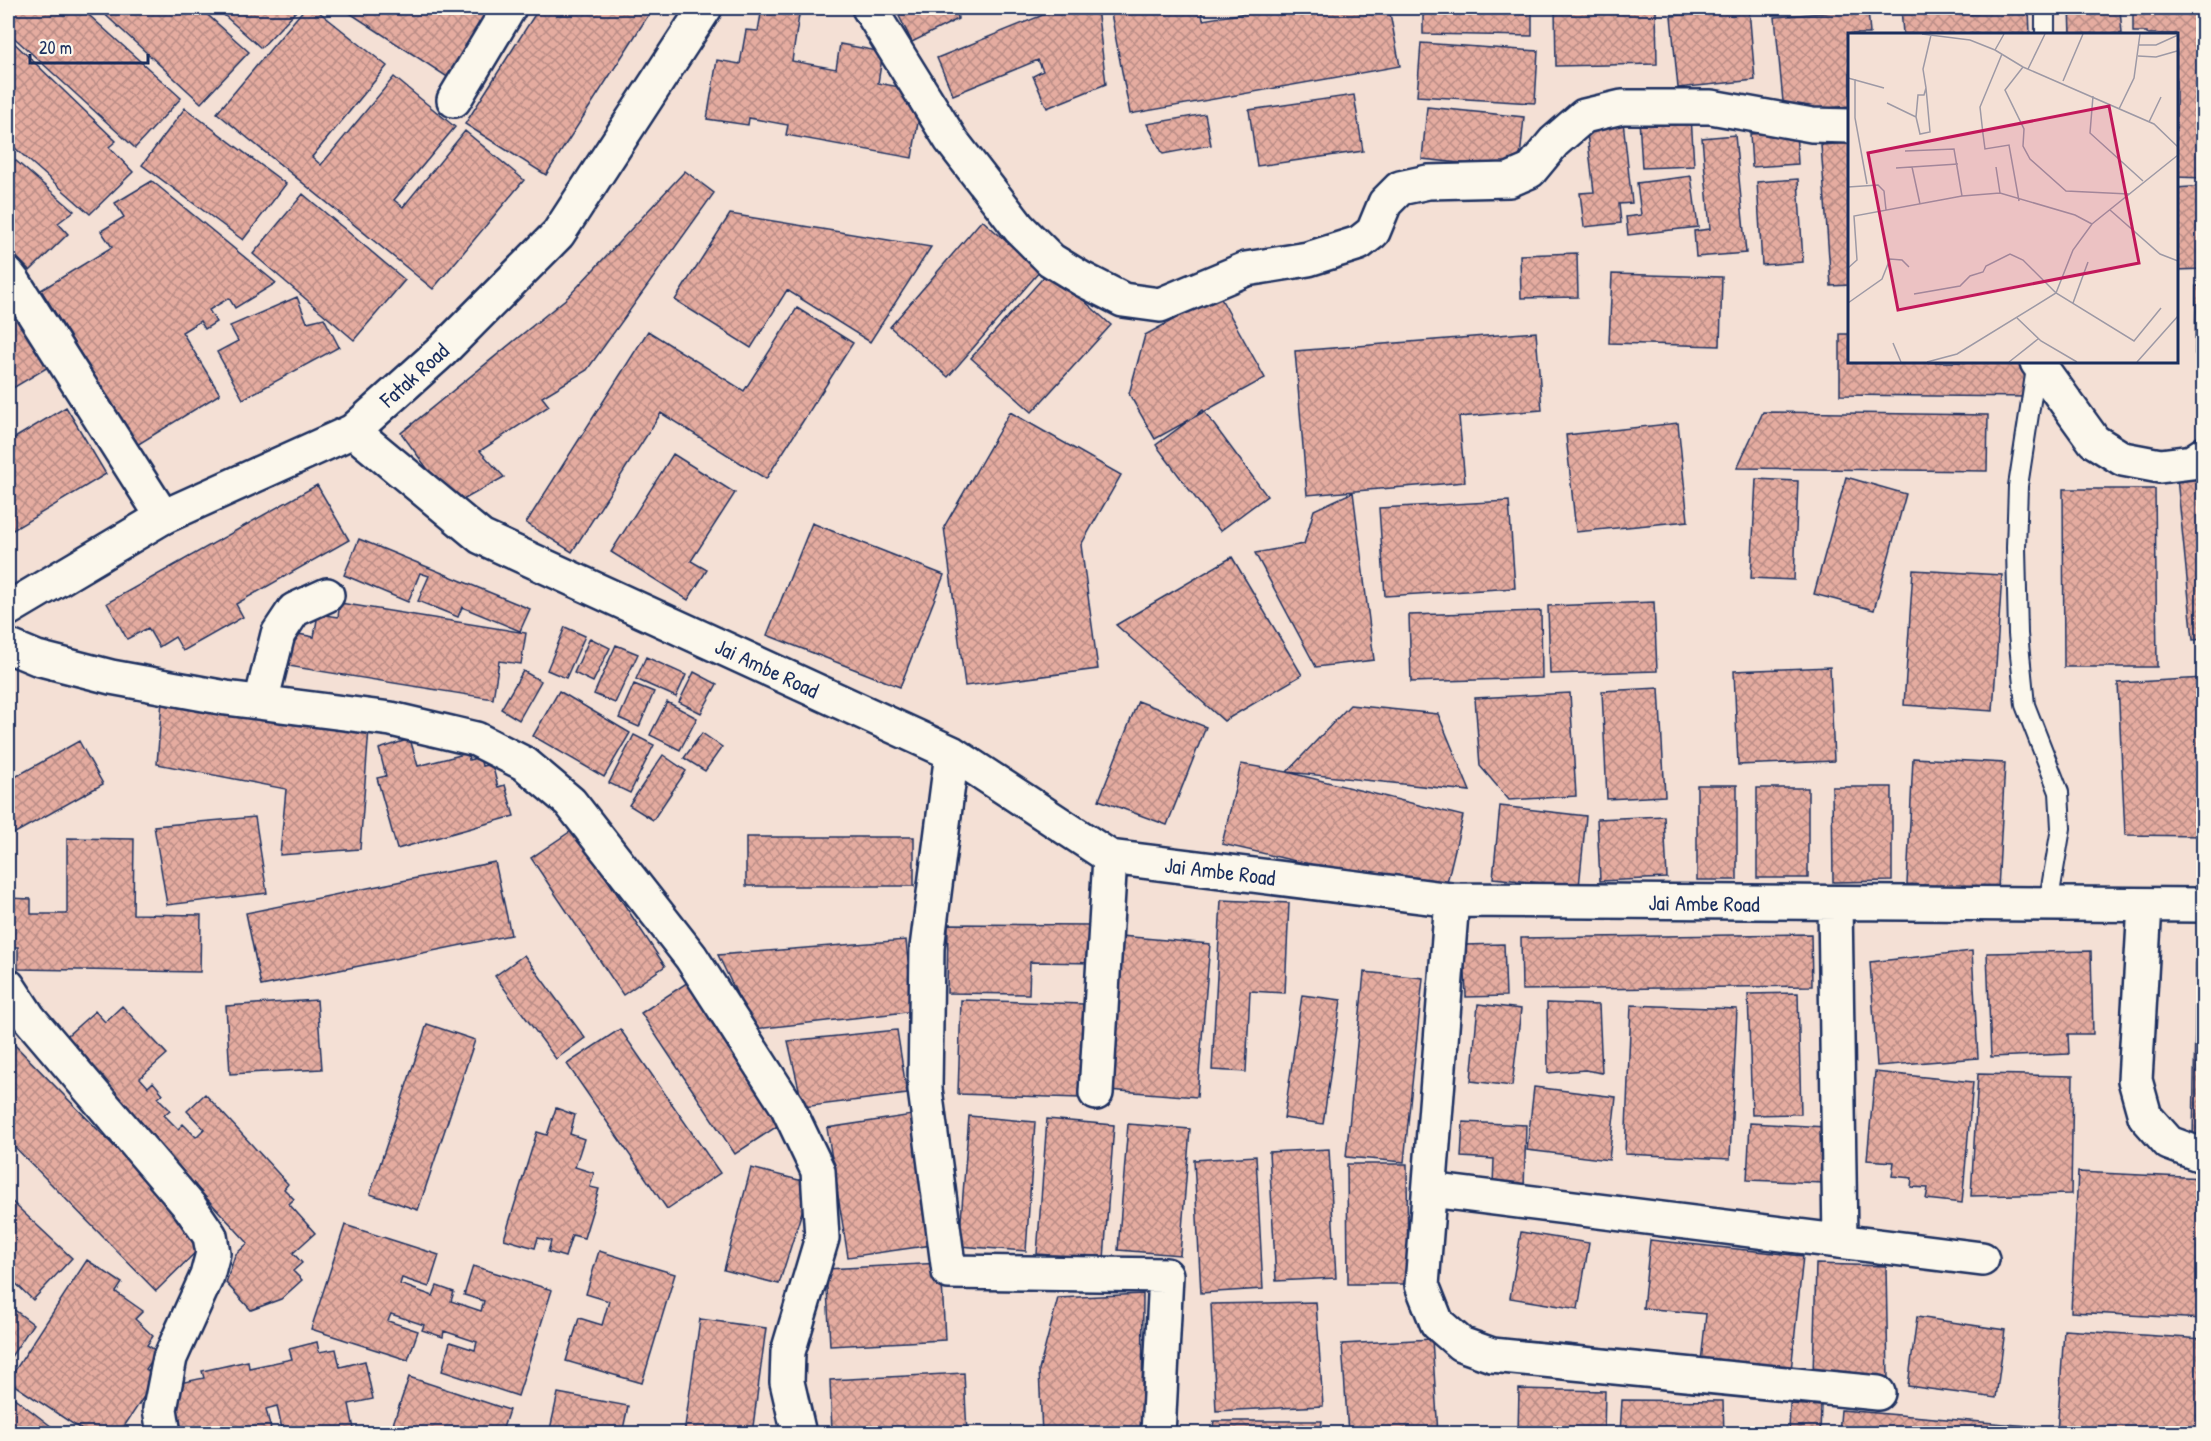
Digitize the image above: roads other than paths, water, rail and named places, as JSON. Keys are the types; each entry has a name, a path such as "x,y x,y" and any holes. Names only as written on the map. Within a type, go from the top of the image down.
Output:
{"street":[{"path":"454,100 509,8"},
{"name":"Fatak Road","path":"8,609 163,517 352,431 442,351 558,234 705,8"},
{"path":"868,8 951,140 1019,228 1051,260 1082,279 1123,300 1160,305 1246,269 1308,259 1359,243 1373,232 1385,203 1400,188 1428,182 1509,180 1520,177 1530,171 1554,142 1584,116 1622,107 1711,107 1812,125 1848,126"},
{"path":"8,275 163,517"},
{"path":"2038,363 2094,441 2123,459 2160,466 2192,462 2204,453"},
{"name":"Jai Ambe Road","path":"352,431 482,537 952,753 1110,857 1452,900 2204,905"},
{"path":"261,702 278,634 294,610 327,595"},
{"path":"8,646 38,658 111,677 261,702 391,720 476,739 525,764 570,802 691,957 787,1106 818,1171 822,1238 788,1352 787,1382 799,1434"},
{"path":"952,753 927,948 925,1089 949,1272 1166,1275 1158,1434"},
{"path":"1096,1093 1110,857"},
{"path":"1452,900 1422,1285 1437,1323 1461,1344 1492,1355 1878,1393"},
{"path":"1835,904 1840,1241"},
{"path":"2145,905 2134,1080 2145,1116 2169,1143 2204,1156"},
{"path":"8,986 28,1018 190,1207 210,1236 213,1253 207,1276 170,1358 160,1409 164,1434"},
{"path":"1430,1190 1982,1259"}],"lane":[{"path":"2045,8 2045,33"},
{"path":"2037,363 2018,486 2016,548 2018,634 2025,705 2059,792 2061,828 2048,905"}]}
